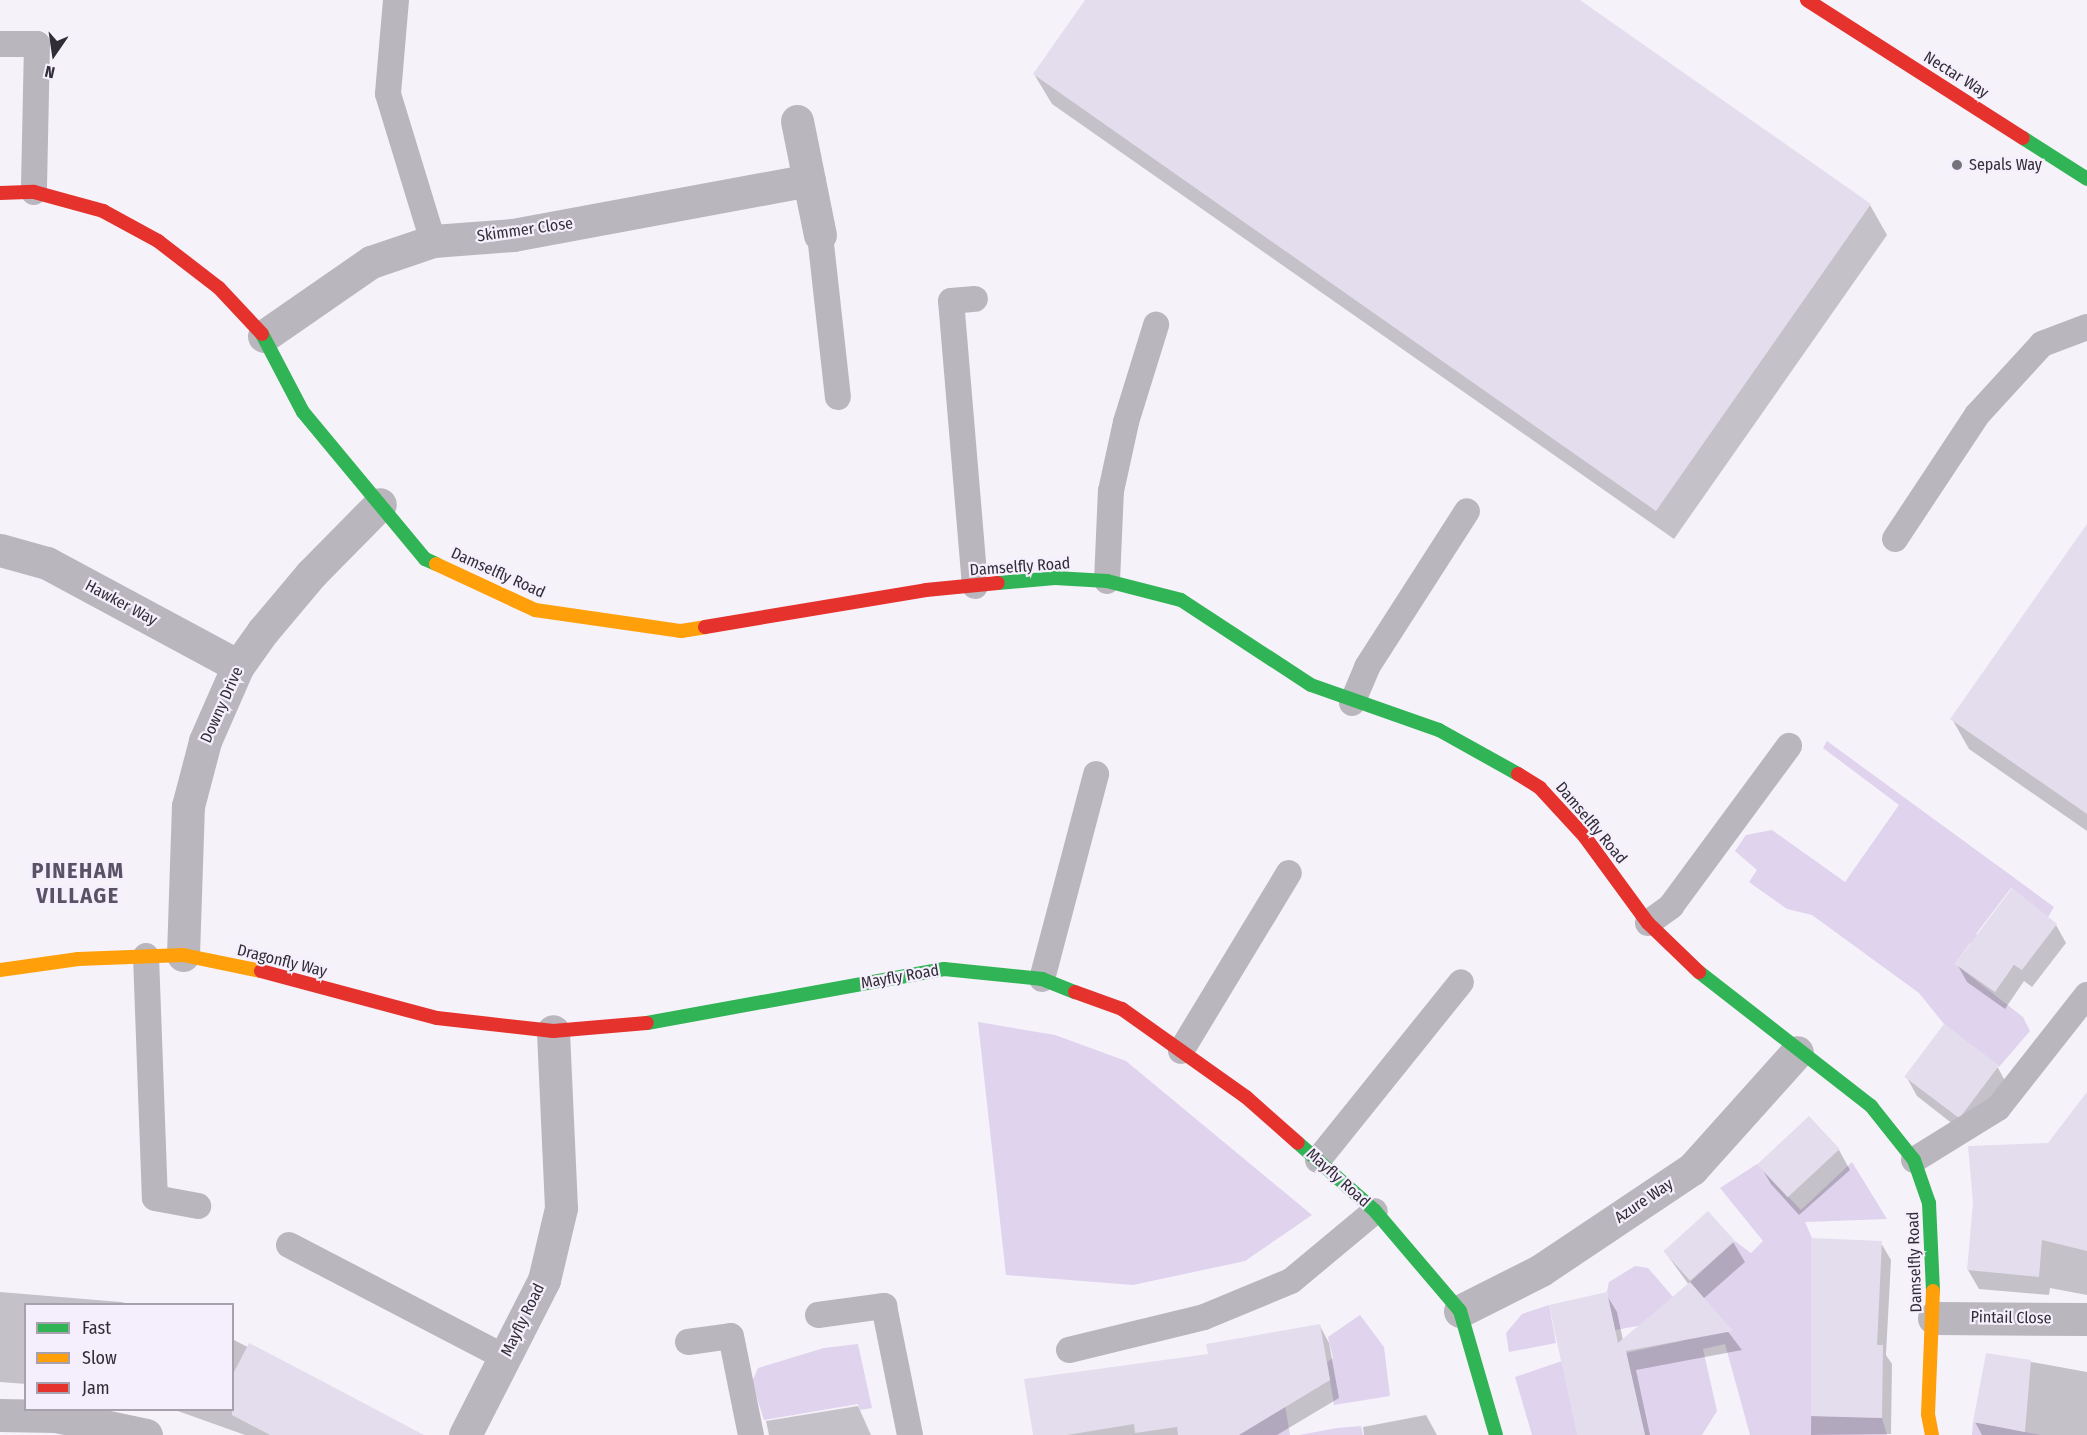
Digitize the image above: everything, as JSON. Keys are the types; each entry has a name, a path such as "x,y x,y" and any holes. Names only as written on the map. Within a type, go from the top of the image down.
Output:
{"street":[{"name":"Nectar Way","path":"1807,0 2087,179"},
{"path":"797,121 819,236"},
{"name":"Skimmer Close","path":"264,336 371,262 433,241 513,235 809,180"},
{"name":"Damselfly Road","path":"0,193 34,192 102,211 158,241 219,288 264,336 303,412 425,559 536,610 681,632 975,586 1055,578 1107,581 1181,600 1311,686 1352,703 1439,730 1490,755 1540,788 1585,837 1648,923 1674,952 1797,1052 1871,1106 1914,1160 1929,1203 1934,1318 1929,1414 1932,1435"},
{"name":"Downy Drive","path":"183,955 188,806 205,741 238,666 310,574 380,504"},
{"name":"Hawker Way","path":"0,550 47,563 238,666"},
{"name":"Dragonfly Way","path":"0,970 78,959 183,955 256,970 437,1018 553,1030"},
{"name":"Mayfly Road","path":"465,1435 544,1280 561,1208 553,1030 642,1024 944,969 1042,979 1122,1009 1246,1097 1375,1211 1460,1311 1496,1435"},
{"name":"Azure Way","path":"1460,1311 1541,1270 1692,1169 1797,1052"},
{"name":"Pintail Close","path":"1934,1318 2087,1319"},
{"path":"0,1415 56,1416 146,1435"}],"lane":[{"path":"396,0 387,94 433,241"},
{"path":"0,44 37,44 34,192"},
{"path":"819,236 838,397"},
{"path":"975,299 951,301 975,586"},
{"path":"1107,581 1111,491 1126,422 1156,325"},
{"path":"1895,539 1977,415 2042,344 2087,327"},
{"path":"1352,703 1367,667 1467,511"},
{"path":"1648,923 1671,906 1789,746"},
{"path":"1042,979 1096,774"},
{"path":"1181,1051 1289,873"},
{"path":"146,956 155,1198 198,1206"},
{"path":"1318,1160 1461,982"},
{"path":"1914,1160 1998,1108 2087,995"},
{"path":"1069,1350 1204,1317 1292,1281 1375,1211"},
{"path":"289,1245 504,1358"},
{"path":"818,1316 884,1306 910,1435"},
{"path":"688,1342 731,1336 751,1435"}],"shaded area":[{"path":"1827,741 2054,907 2048,917 2011,888 1976,934 2015,965 2009,971 1970,943 1955,964 2023,1017 2030,1031 1999,1067 1944,1024 1919,993 1812,915 1787,909 1749,882 1757,870 1735,851 1746,835 1772,830 1845,882 1899,805 1823,748"},
{"path":"978,1022 1055,1035 1126,1061 1312,1215 1245,1261 1133,1285 1006,1275"},
{"path":"1852,1162 1887,1219 1805,1222 1812,1238 1811,1416 1882,1418 1887,1435 1750,1435 1725,1344 1703,1349 1717,1411 1702,1435 1645,1435 1626,1353 1681,1341 1677,1319 1615,1330 1607,1292 1609,1282 1635,1266 1648,1268 1705,1334 1722,1319 1690,1282 1735,1241 1751,1253 1763,1241 1720,1188 1757,1164 1801,1210"},
{"path":"1549,1305 1556,1343 1509,1352 1506,1333 1522,1314"},
{"path":"1360,1315 1384,1347 1390,1396 1334,1405 1327,1362 1333,1358 1328,1337"},
{"path":"858,1344 872,1408 860,1410 858,1404 764,1420 752,1382 758,1368 824,1348"},
{"path":"1562,1361 1578,1435 1532,1435 1515,1377"},
{"path":"1279,1370 1290,1435 1226,1435"},
{"path":"1973,1422 2041,1435 1972,1435"},
{"path":"1361,1426 1363,1435 1299,1435 1337,1428"}],"building":[{"path":"1085,0 1580,0 1871,204 1656,511 1033,74"},
{"path":"2087,524 2087,814 1950,719"},
{"path":"2012,888 2057,924 2022,970 2014,965 1995,992 1955,964"},
{"path":"1944,1024 1999,1066 1959,1118 1904,1077"},
{"path":"2087,1092 2087,1251 2042,1240 2039,1277 1967,1270 1973,1203 1968,1146 2048,1143"},
{"path":"1809,1116 1840,1149 1788,1197 1757,1164"},
{"path":"1708,1211 1735,1241 1690,1281 1663,1251"},
{"path":"1811,1238 1882,1241 1877,1345 1883,1345 1882,1418 1811,1416"},
{"path":"1690,1282 1733,1331 1626,1351 1645,1435 1577,1435 1549,1305 1607,1292 1618,1343"},
{"path":"1320,1324 1330,1380 1239,1435 1178,1435 1177,1427 1135,1433 1134,1424 1067,1435 1033,1435 1024,1379 1208,1354 1206,1344"},
{"path":"249,1343 424,1435 270,1435 232,1415 234,1411 234,1372"},
{"path":"1986,1353 2031,1360 2025,1432 1973,1422"}],"traffic: fast":[{"path":"2023,138 2087,179"},
{"path":"262,334 303,412 425,559 436,564"},
{"path":"998,583 1055,578 1107,581 1181,600 1311,685 1439,730 1518,774"},
{"path":"647,1023 944,969 1042,979 1075,992"},
{"path":"1699,972 1871,1106 1914,1160 1929,1203 1933,1291"},
{"path":"1298,1143 1375,1211 1460,1311 1496,1435"}],"traffic: slow":[{"path":"436,564 535,610 681,631 705,627"},
{"path":"0,970 78,959 183,955 261,971"},
{"path":"1932,1435 1928,1414 1933,1291"}],"traffic: jam":[{"path":"1807,0 2023,138"},
{"path":"0,193 34,192 103,211 158,241 219,288 262,334"},
{"path":"705,627 926,590 998,583"},
{"path":"1518,774 1540,788 1585,837 1648,923 1699,972"},
{"path":"261,971 437,1018 553,1031 647,1023"},
{"path":"1075,992 1122,1009 1246,1097 1298,1143"}],"place":[{"name":"Sepals Way","path":"1957,165"}],"district":[{"name":"PINEHAM VILLAGE","path":"78,882"}]}
